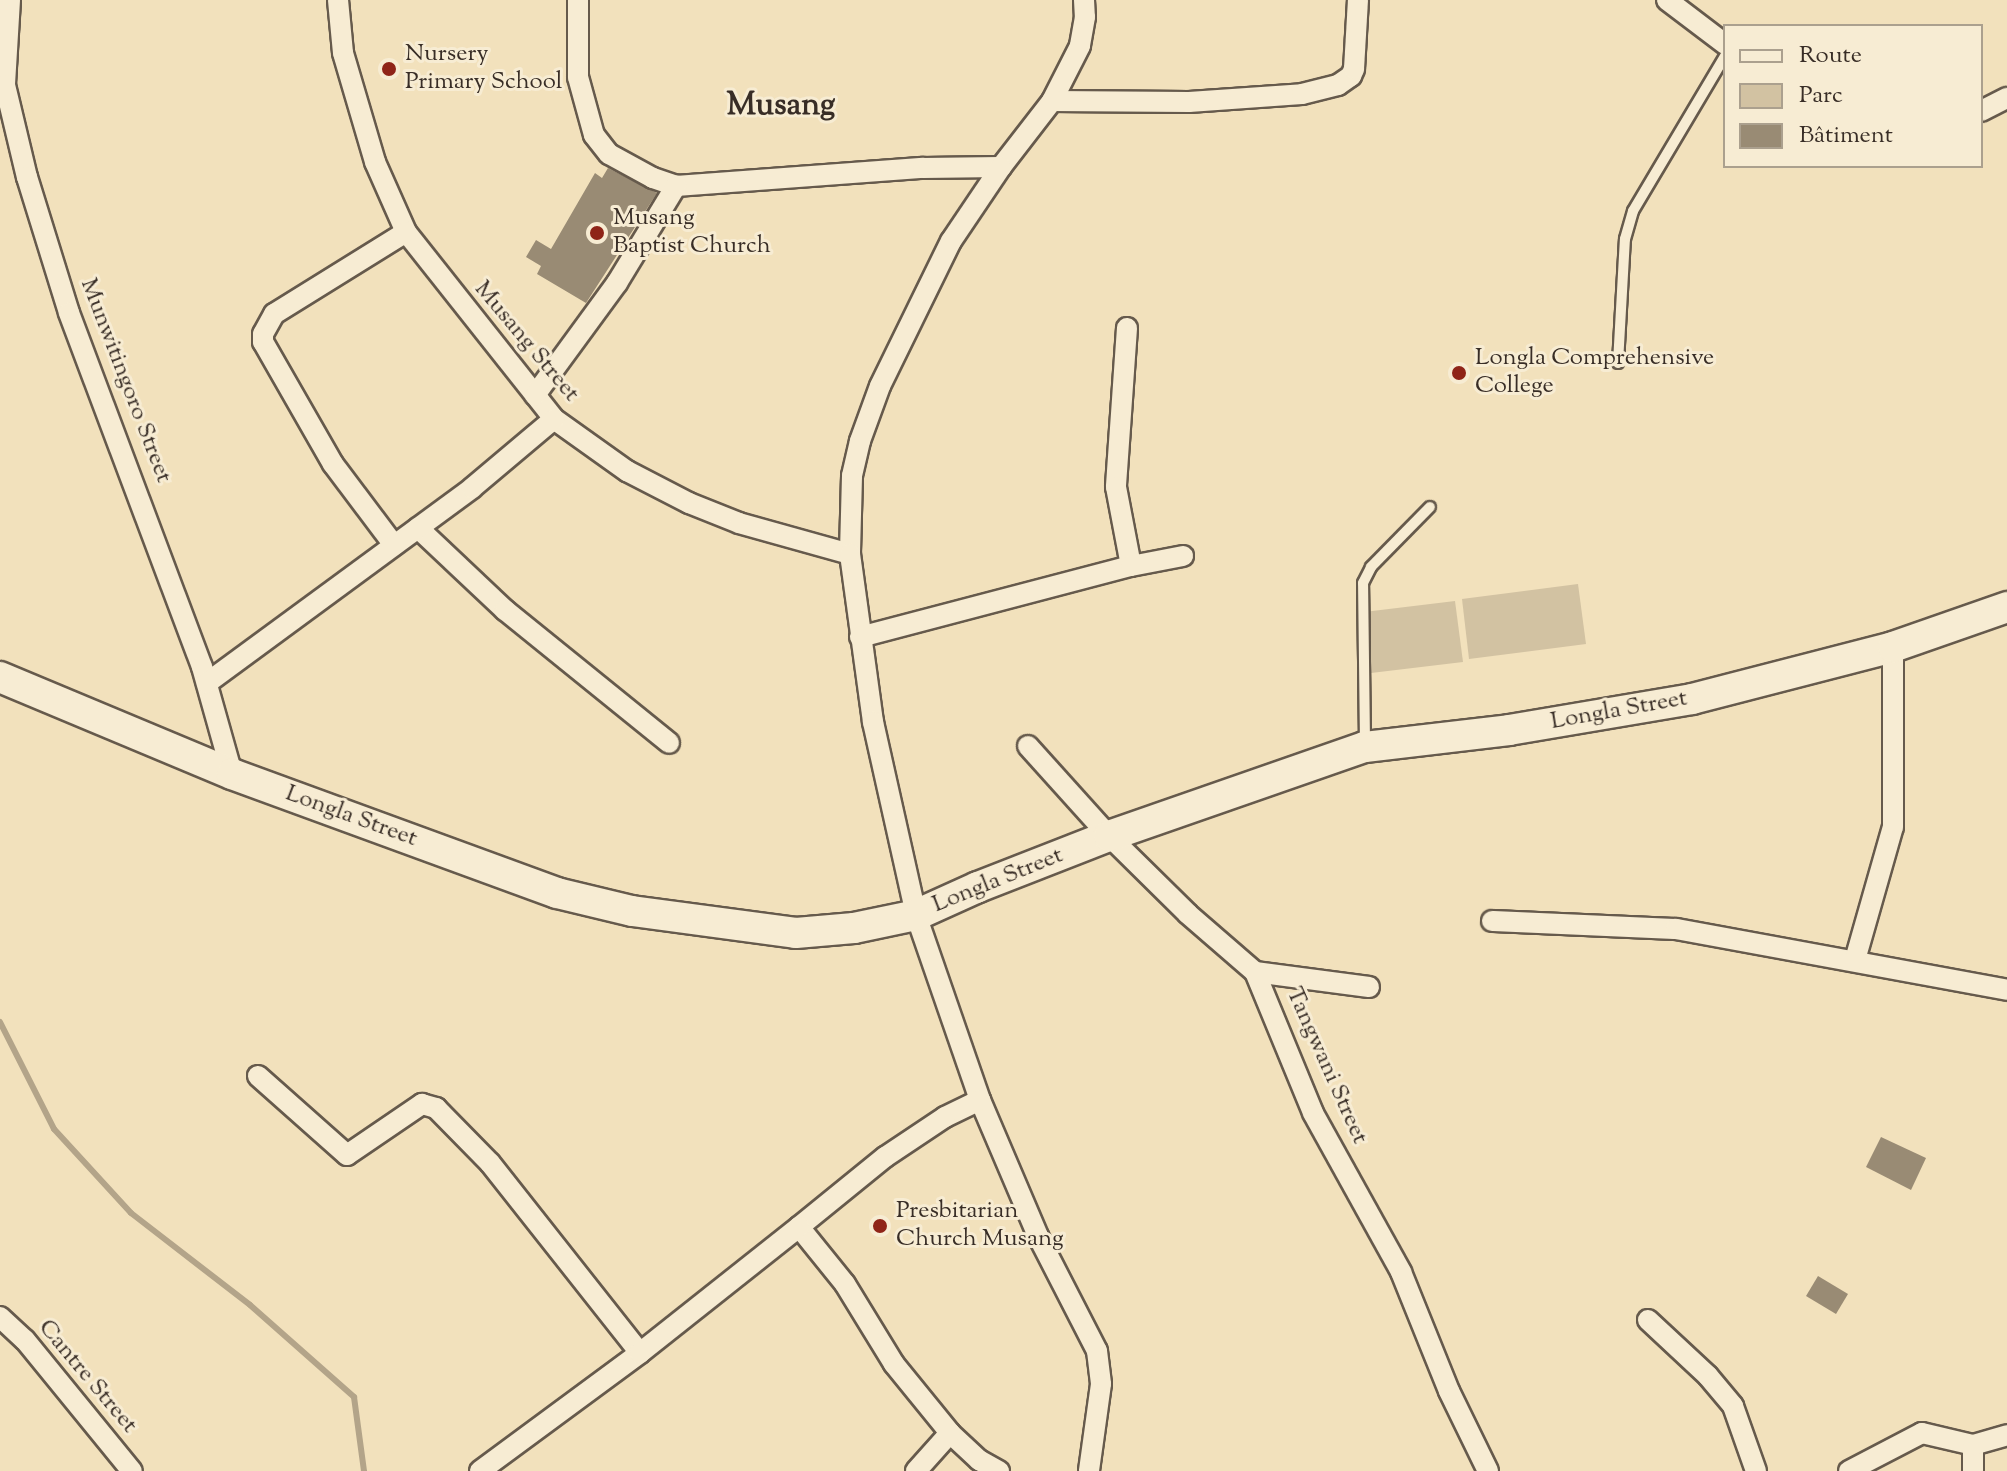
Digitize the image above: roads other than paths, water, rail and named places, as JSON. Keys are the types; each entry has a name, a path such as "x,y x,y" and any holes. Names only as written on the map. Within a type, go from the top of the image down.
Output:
{"main road":[{"name":"Longla Street","path":"0,677 232,774 557,893 632,911 796,933 854,928 916,915 978,887 1109,836 1365,747 1509,730 1692,699 1893,647 2007,607"}],"street":[{"name":"Munwitingoro Street","path":"10,0 5,85 27,177 69,313 152,527 207,683 232,774"},
{"name":"Musang Street","path":"338,0 343,53 371,148 406,232 554,419 627,471 689,503 739,523 850,554"},
{"path":"578,0 578,77 594,135 609,154 676,186 923,168 1001,167"},
{"path":"1084,0 1085,17 1080,46 1052,101 1001,167 951,241 880,386 860,441 852,476 850,554 873,722 916,915 980,1100 1038,1236 1097,1351 1101,1384 1089,1471"},
{"path":"1052,101 1189,102 1302,94 1338,85 1351,76 1354,69 1358,0"},
{"path":"1667,0 1723,42"},
{"path":"1983,110 2007,98"},
{"path":"535,395 617,283 676,186"},
{"path":"394,545 333,464 263,342 263,334 274,314 406,232"},
{"path":"1127,328 1116,487 1131,566"},
{"path":"207,683 522,449 554,419"},
{"path":"418,528 505,610 669,743"},
{"path":"860,637 1131,566 1183,556"},
{"path":"1855,960 1893,827 1893,647"},
{"name":"Tangwani Street","path":"1028,746 1109,836 1188,914 1255,972 1313,1113 1401,1272 1449,1391 1488,1471"},
{"path":"1492,921 1676,929 2007,990"},
{"path":"1255,972 1369,987"},
{"path":"258,1076 347,1155 422,1104 436,1108 490,1163 640,1353"},
{"path":"487,1469 640,1353 885,1157 945,1117 980,1100"},
{"path":"799,1227 845,1284 894,1364 950,1433 979,1460 999,1471"},
{"name":"Cantre Street","path":"0,1317 25,1340 132,1471"},
{"path":"1648,1320 1708,1376 1733,1406 1756,1471"},
{"path":"916,1471 950,1433"},
{"path":"1849,1471 1922,1433 1973,1445 2007,1435"},
{"path":"1973,1445 1973,1471"}],"lane":[{"path":"1618,363 1625,239 1633,211 1723,59"},
{"path":"1365,747 1363,583 1371,567 1430,507"}],"waterway":[{"path":"0,1022 54,1129 131,1213 250,1305 354,1397 364,1471"}],"place":[{"name":"Nursery Primary School","path":"389,69"},
{"name":"Musang Baptist Church","path":"597,233"},
{"name":"Longla Comprehensive College","path":"1459,373"},
{"name":"Presbitarian Church Musang","path":"880,1226"}],"district":[{"name":"Musang","path":"781,106"}]}
